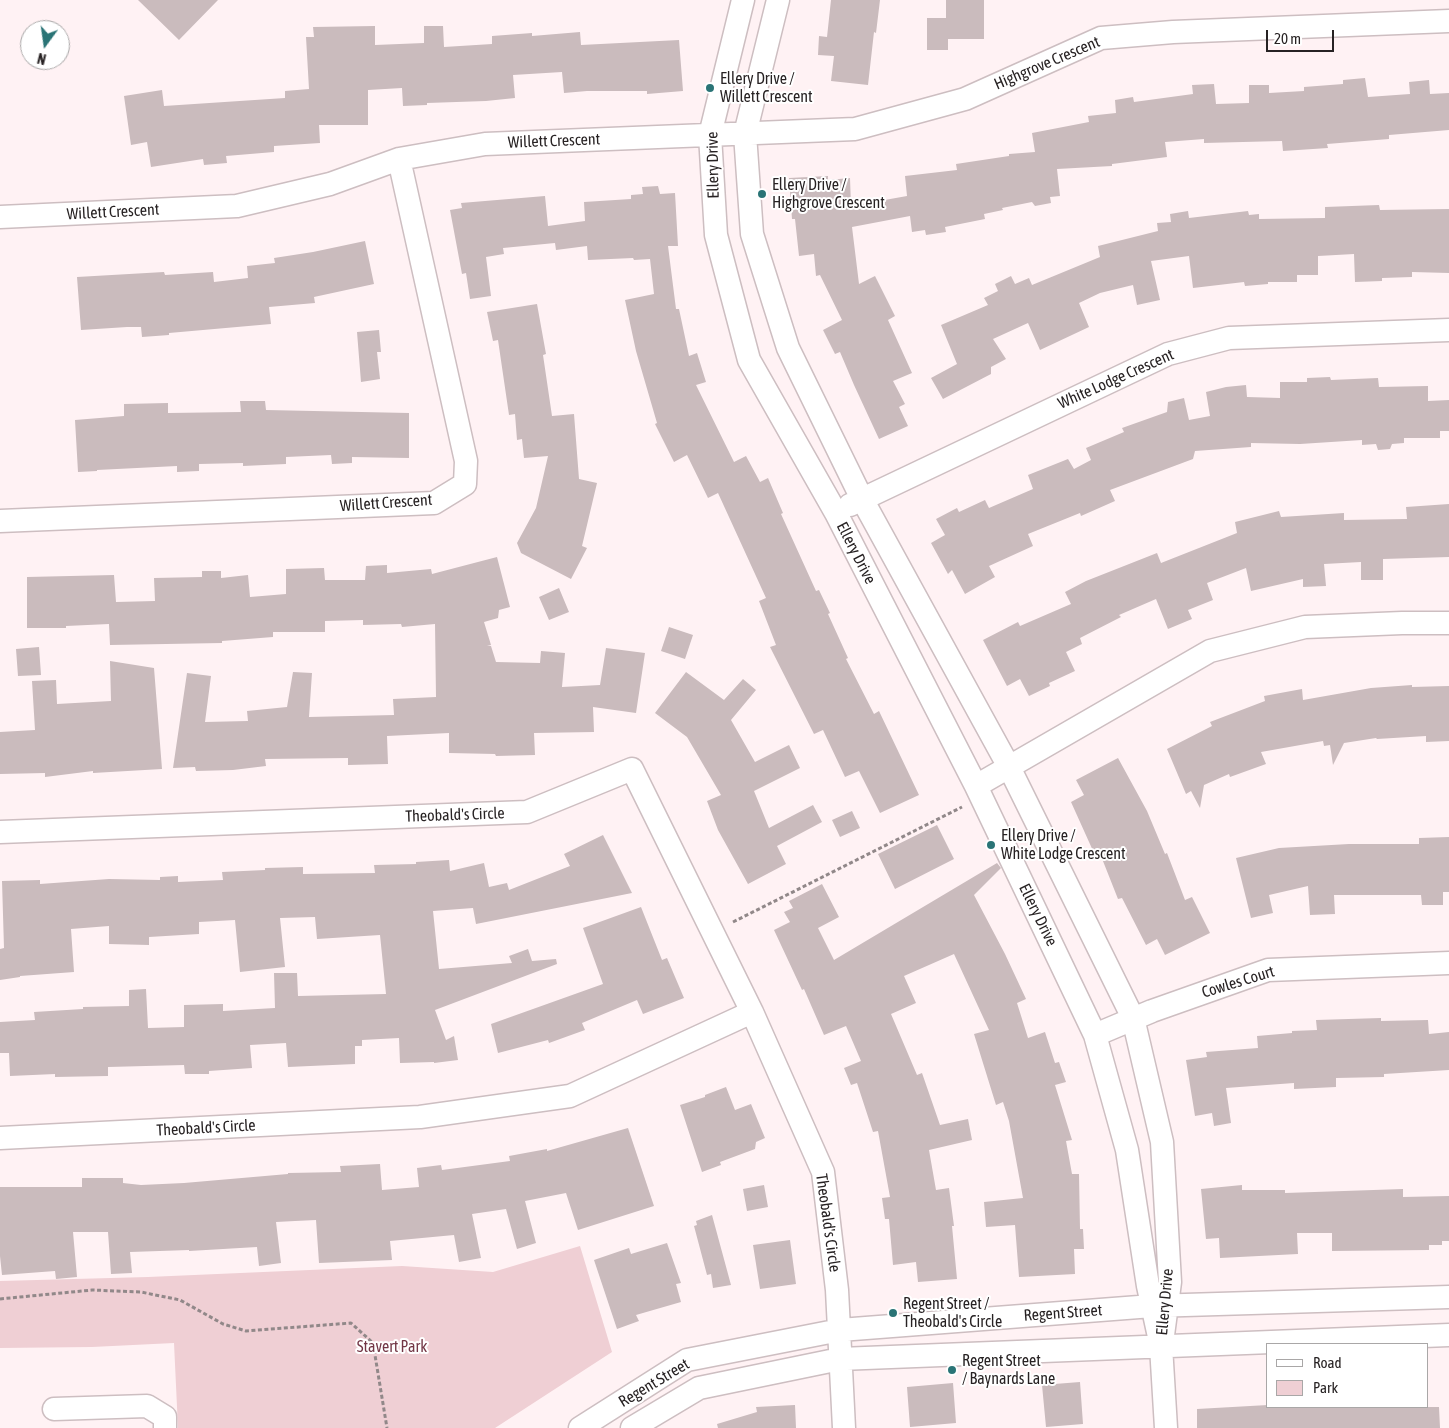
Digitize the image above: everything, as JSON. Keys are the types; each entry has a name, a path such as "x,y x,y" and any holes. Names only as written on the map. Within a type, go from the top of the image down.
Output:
{"street":[{"name":"Ellery Drive","path":"743,0 710,135 716,235 749,360 836,512 978,792 1096,1035 1127,1150 1160,1306 1166,1428"},
{"name":"Ellery Drive","path":"778,0 745,134 752,234 788,348 862,499 1009,767 1133,1018 1162,1142 1170,1282 1160,1306"},
{"name":"Highgrove Crescent","path":"710,135 855,129 965,99 1101,38 1173,32 1449,21"},
{"name":"Willett Crescent","path":"0,217 237,206 330,184 399,159 485,144 710,135"},
{"name":"Willett Crescent","path":"0,521 434,503 465,484 466,461 399,159"},
{"name":"White Lodge Crescent","path":"836,512 1168,354 1229,338 1449,330"},
{"path":"978,792 1009,767 1210,651 1305,627 1449,623"},
{"name":"Theobald's Circle","path":"0,832 527,812 632,769 752,1012 823,1172 837,1290 844,1428"},
{"name":"Cowles Court","path":"1096,1035 1133,1018 1268,970 1449,963"},
{"name":"Theobald's Circle","path":"0,1138 420,1117 570,1096 752,1012"},
{"name":"Regent Street","path":"580,1428 687,1360 840,1330 1160,1306 1449,1297"},
{"name":"Regent Street","path":"632,1428 699,1388 840,1358 1449,1335"},
{"path":"54,1409 147,1406 165,1417 166,1428"}],"path":[{"path":"712,933 978,792"},
{"path":"0,1299 92,1290 141,1292 180,1300 224,1324 246,1331 351,1323 372,1342 387,1428"}],"green space":[{"name":"Stavert Park","path":"580,1246 612,1352 495,1428 178,1428 174,1343 92,1347 0,1348 0,1281 148,1277 402,1266 493,1272"}],"building":[{"path":"138,0 218,0 179,40"},
{"path":"831,0 880,0 868,85 831,81 834,56 818,55 819,36 827,37"},
{"path":"946,0 984,0 984,39 948,39 948,50 927,50 927,18 946,18"},
{"path":"375,26 375,45 424,43 424,26 443,26 444,47 492,44 492,36 532,33 532,36 580,32 581,45 679,40 683,91 647,94 647,91 564,93 562,72 513,75 515,98 486,101 427,103 427,105 403,106 402,88 368,90 368,125 319,125 320,143 274,146 274,152 226,156 227,163 204,165 203,159 151,167 147,142 131,145 124,96 162,90 164,106 285,98 285,91 309,89 306,37 314,37 313,27"},
{"path":"1365,78 1368,97 1410,94 1409,82 1429,80 1430,94 1449,93 1449,130 1389,135 1389,139 1327,144 1328,148 1283,151 1282,141 1204,143 1204,139 1165,142 1167,157 1112,164 1112,166 1057,169 1060,196 1050,197 1051,203 1035,206 1032,202 1002,208 1003,210 984,214 985,219 945,227 946,232 926,235 925,230 912,232 910,216 852,227 859,284 875,276 895,316 888,320 912,373 893,381 905,404 899,407 908,426 879,439 840,352 835,354 823,330 842,320 820,275 816,276 814,254 799,256 795,219 792,219 789,178 828,176 828,180 850,178 851,206 907,196 905,176 957,170 956,164 1009,156 1009,154 1035,152 1032,133 1089,122 1088,116 1116,113 1115,100 1133,97 1134,102 1193,94 1192,85 1214,84 1216,104 1249,103 1249,85 1269,85 1269,93 1304,91 1304,87 1343,84 1343,80"},
{"path":"658,186 660,194 675,193 678,246 668,246 676,309 679,309 689,356 697,353 706,382 696,385 734,462 746,456 760,482 768,478 783,513 781,514 816,591 819,590 830,613 828,614 848,658 846,659 874,714 879,711 919,795 880,813 859,771 845,777 823,730 814,734 770,647 776,645 759,601 766,598 718,493 708,498 687,455 674,462 655,424 657,423 636,351 625,300 654,294 650,259 588,260 587,246 556,250 555,243 503,248 504,254 486,257 491,296 470,299 466,273 462,274 450,210 462,208 461,203 545,196 548,226 585,221 584,202 631,199 631,195 643,194 642,187"},
{"path":"1379,205 1380,210 1449,209 1449,273 1412,272 1412,277 1382,278 1382,281 1355,282 1354,254 1318,256 1318,275 1297,275 1297,282 1268,282 1268,284 1245,286 1244,282 1193,288 1189,256 1151,261 1160,300 1137,305 1133,285 1100,293 1079,303 1089,327 1040,350 1028,323 993,339 1006,359 991,367 991,374 943,399 931,378 957,364 941,325 988,305 984,298 998,291 995,284 1011,276 1015,284 1029,278 1032,285 1100,257 1098,246 1158,231 1157,223 1171,222 1170,214 1188,211 1189,218 1248,211 1249,215 1259,214 1259,219 1325,218 1325,207"},
{"path":"365,241 374,284 314,297 315,303 269,307 271,324 142,337 141,327 81,330 77,277 164,272 165,275 213,272 214,282 248,278 247,266 275,263 274,258"},
{"path":"537,304 546,354 543,355 552,416 574,414 579,479 597,483 582,546 587,548 571,579 521,553 517,543 536,508 548,456 524,458 522,439 517,440 515,414 509,415 498,340 493,341 487,312"},
{"path":"379,330 381,352 377,352 380,379 361,382 357,332"},
{"path":"1330,377 1331,380 1378,378 1379,387 1428,386 1428,401 1449,400 1449,431 1440,431 1440,438 1404,438 1404,443 1392,444 1390,449 1378,450 1376,444 1362,445 1362,440 1300,444 1251,443 1251,447 1195,451 1193,459 1110,490 1115,501 1081,516 1080,513 1028,534 1033,546 989,566 995,577 965,594 952,570 948,574 931,543 945,535 936,519 957,508 959,512 985,500 989,508 1033,489 1028,475 1068,459 1074,469 1091,460 1086,448 1124,432 1122,428 1167,412 1168,402 1184,398 1189,420 1210,416 1206,392 1246,385 1247,397 1280,398 1280,382 1307,382 1307,378"},
{"path":"240,401 265,401 266,410 409,413 409,458 352,457 352,463 332,464 331,455 286,457 286,464 243,466 243,463 199,464 199,471 177,472 177,466 78,472 75,420 124,416 124,404 168,403 168,413 241,412"},
{"path":"1449,504 1449,557 1383,559 1383,580 1361,580 1361,562 1324,564 1326,586 1303,587 1303,579 1251,591 1246,568 1207,583 1213,600 1188,610 1192,619 1168,629 1156,599 1119,615 1121,617 1080,638 1082,644 1066,652 1075,671 1049,683 1050,686 1029,696 1020,679 1007,686 983,640 1018,622 1020,626 1071,604 1065,592 1086,581 1157,553 1161,563 1237,533 1235,522 1279,511 1281,517 1344,513 1344,520 1407,519 1406,507"},
{"path":"497,557 510,607 499,610 498,618 484,622 491,645 487,646 491,646 496,662 540,663 541,651 565,653 562,687 600,685 606,648 645,653 636,713 593,707 594,732 534,733 535,755 496,756 495,754 449,753 449,733 387,736 388,764 348,765 348,758 265,759 266,766 233,770 196,771 195,767 173,768 187,673 211,676 205,722 248,721 247,711 287,707 293,672 312,673 309,717 394,715 393,699 436,697 435,624 402,627 401,624 363,625 363,620 325,621 325,632 273,632 273,637 222,641 222,643 110,645 109,624 66,626 66,628 27,628 27,577 114,575 116,602 155,601 154,578 202,577 202,571 221,571 221,578 248,575 250,597 286,594 286,569 324,568 325,580 365,580 366,566 387,565 387,573 431,569 432,574"},
{"path":"559,588 569,612 549,620 539,597"},
{"path":"669,627 693,635 685,659 661,651"},
{"path":"39,647 41,675 18,676 16,649"},
{"path":"110,661 154,668 162,769 93,773 93,771 45,777 45,773 0,774 0,732 35,730 32,681 56,680 57,704 111,701"},
{"path":"686,672 724,700 743,679 756,690 731,720 755,762 789,745 800,768 754,791 769,828 813,805 822,822 777,846 786,864 748,884 718,830 707,801 721,795 687,737 655,713"},
{"path":"1412,685 1412,687 1449,686 1449,741 1426,742 1426,736 1376,738 1344,743 1333,765 1330,745 1324,746 1323,741 1261,752 1266,764 1230,777 1229,774 1204,785 1200,808 1191,791 1186,794 1167,749 1212,726 1210,722 1265,701 1264,696 1302,689 1303,700 1371,688"},
{"path":"1118,758 1147,811 1165,854 1167,853 1185,900 1192,897 1210,933 1165,955 1157,939 1146,945 1122,898 1118,899 1099,851 1094,853 1071,802 1084,795 1076,780"},
{"path":"852,811 860,828 840,837 832,820"},
{"path":"937,825 954,859 895,889 878,854"},
{"path":"603,835 632,893 476,924 473,908 433,911 439,969 512,963 509,956 528,949 532,961 556,959 557,964 435,1010 446,1040 454,1036 458,1060 434,1063 400,1063 399,1038 362,1040 362,1046 355,1046 355,1064 288,1067 286,1043 250,1045 252,1068 209,1071 209,1074 185,1074 184,1065 108,1067 108,1076 55,1077 55,1074 10,1076 9,1053 0,1053 0,1022 35,1020 34,1012 83,1009 83,1007 129,1006 129,990 146,989 148,1028 184,1027 184,1005 223,1004 223,1011 275,1008 274,973 297,973 298,996 386,994 380,935 317,939 315,917 280,918 285,967 240,972 235,920 199,922 199,934 149,937 149,945 109,944 109,926 71,929 74,972 20,976 0,980 0,949 4,948 2,881 40,880 40,884 109,879 160,880 160,877 178,876 178,882 223,880 222,872 303,867 303,874 375,873 374,865 416,864 416,862 449,860 450,871 484,863 489,887 507,883 509,890 570,866 564,854"},
{"path":"1449,837 1449,892 1443,892 1443,905 1422,905 1421,895 1334,895 1335,914 1310,915 1308,886 1269,895 1273,913 1251,918 1236,858 1279,848 1349,844 1419,844 1419,838"},
{"path":"997,863 1001,868 974,895 1026,999 1017,1003 1028,1038 1045,1032 1055,1063 1059,1062 1066,1082 1055,1085 1072,1140 1066,1141 1072,1174 1079,1174 1080,1229 1083,1229 1084,1249 1074,1249 1075,1274 1019,1277 1015,1225 986,1227 984,1202 1023,1198 1009,1121 1003,1102 996,1105 974,1034 989,1030 954,954 904,976 916,1003 891,1014 917,1075 922,1073 940,1125 968,1119 972,1140 929,1150 936,1190 949,1188 954,1226 952,1226 957,1279 918,1282 916,1262 893,1265 889,1219 885,1219 882,1198 890,1197 878,1131 873,1132 857,1083 851,1085 844,1068 861,1061 846,1026 824,1035 804,989 802,990 774,930 790,922 784,912 793,908 789,901 822,884 839,917 818,928 834,960"},
{"path":"641,907 662,960 667,958 684,998 643,1014 637,1000 582,1023 585,1030 549,1043 548,1040 498,1053 491,1024 603,984 583,928"},
{"path":"1381,1018 1381,1021 1428,1020 1429,1034 1449,1032 1449,1070 1384,1074 1384,1077 1336,1078 1336,1087 1294,1089 1294,1083 1226,1088 1231,1123 1214,1126 1212,1113 1195,1116 1186,1060 1207,1057 1206,1052 1258,1048 1257,1036 1317,1030 1316,1020"},
{"path":"726,1087 735,1110 751,1104 765,1138 756,1142 755,1149 720,1162 721,1165 702,1172 680,1105 705,1097 705,1095"},
{"path":"628,1128 654,1206 578,1230 566,1193 525,1201 536,1243 517,1249 506,1209 472,1214 481,1258 459,1262 454,1235 390,1241 392,1260 319,1263 316,1220 276,1222 281,1263 259,1266 257,1247 130,1252 132,1273 111,1274 108,1232 73,1232 77,1277 56,1279 55,1271 2,1275 0,1256 0,1187 82,1187 82,1178 123,1178 123,1183 141,1185 184,1183 288,1173 341,1172 340,1166 380,1164 382,1190 419,1187 417,1168 441,1165 442,1170 510,1161 509,1156 547,1149 547,1151"},
{"path":"764,1185 768,1207 747,1211 743,1189"},
{"path":"1242,1185 1242,1190 1285,1190 1285,1193 1403,1189 1403,1197 1449,1196 1449,1241 1442,1241 1442,1245 1429,1245 1429,1250 1332,1251 1332,1233 1297,1233 1298,1254 1220,1258 1219,1238 1206,1239 1201,1189"},
{"path":"712,1215 731,1285 713,1288 711,1274 707,1275 694,1226 697,1225 696,1221"},
{"path":"790,1240 796,1284 760,1289 753,1245"},
{"path":"667,1243 681,1283 676,1284 681,1302 636,1315 639,1321 617,1329 594,1260 629,1248 631,1254"},
{"path":"1080,1382 1083,1424 1046,1427 1042,1385"},
{"path":"953,1383 956,1423 910,1427 907,1387"},
{"path":"795,1405 796,1428 718,1428 717,1424 757,1412 756,1407"},
{"path":"1266,1405 1266,1408 1439,1407 1440,1428 1197,1428 1197,1409"}],"place":[{"name":"Ellery Drive / Willett Crescent","path":"710,88"},
{"name":"Ellery Drive / Highgrove Crescent","path":"762,194"},
{"name":"Ellery Drive / White Lodge Crescent","path":"991,845"},
{"name":"Regent Street / Theobald's Circle","path":"893,1313"},
{"name":"Regent Street / Baynards Lane","path":"952,1370"}]}
